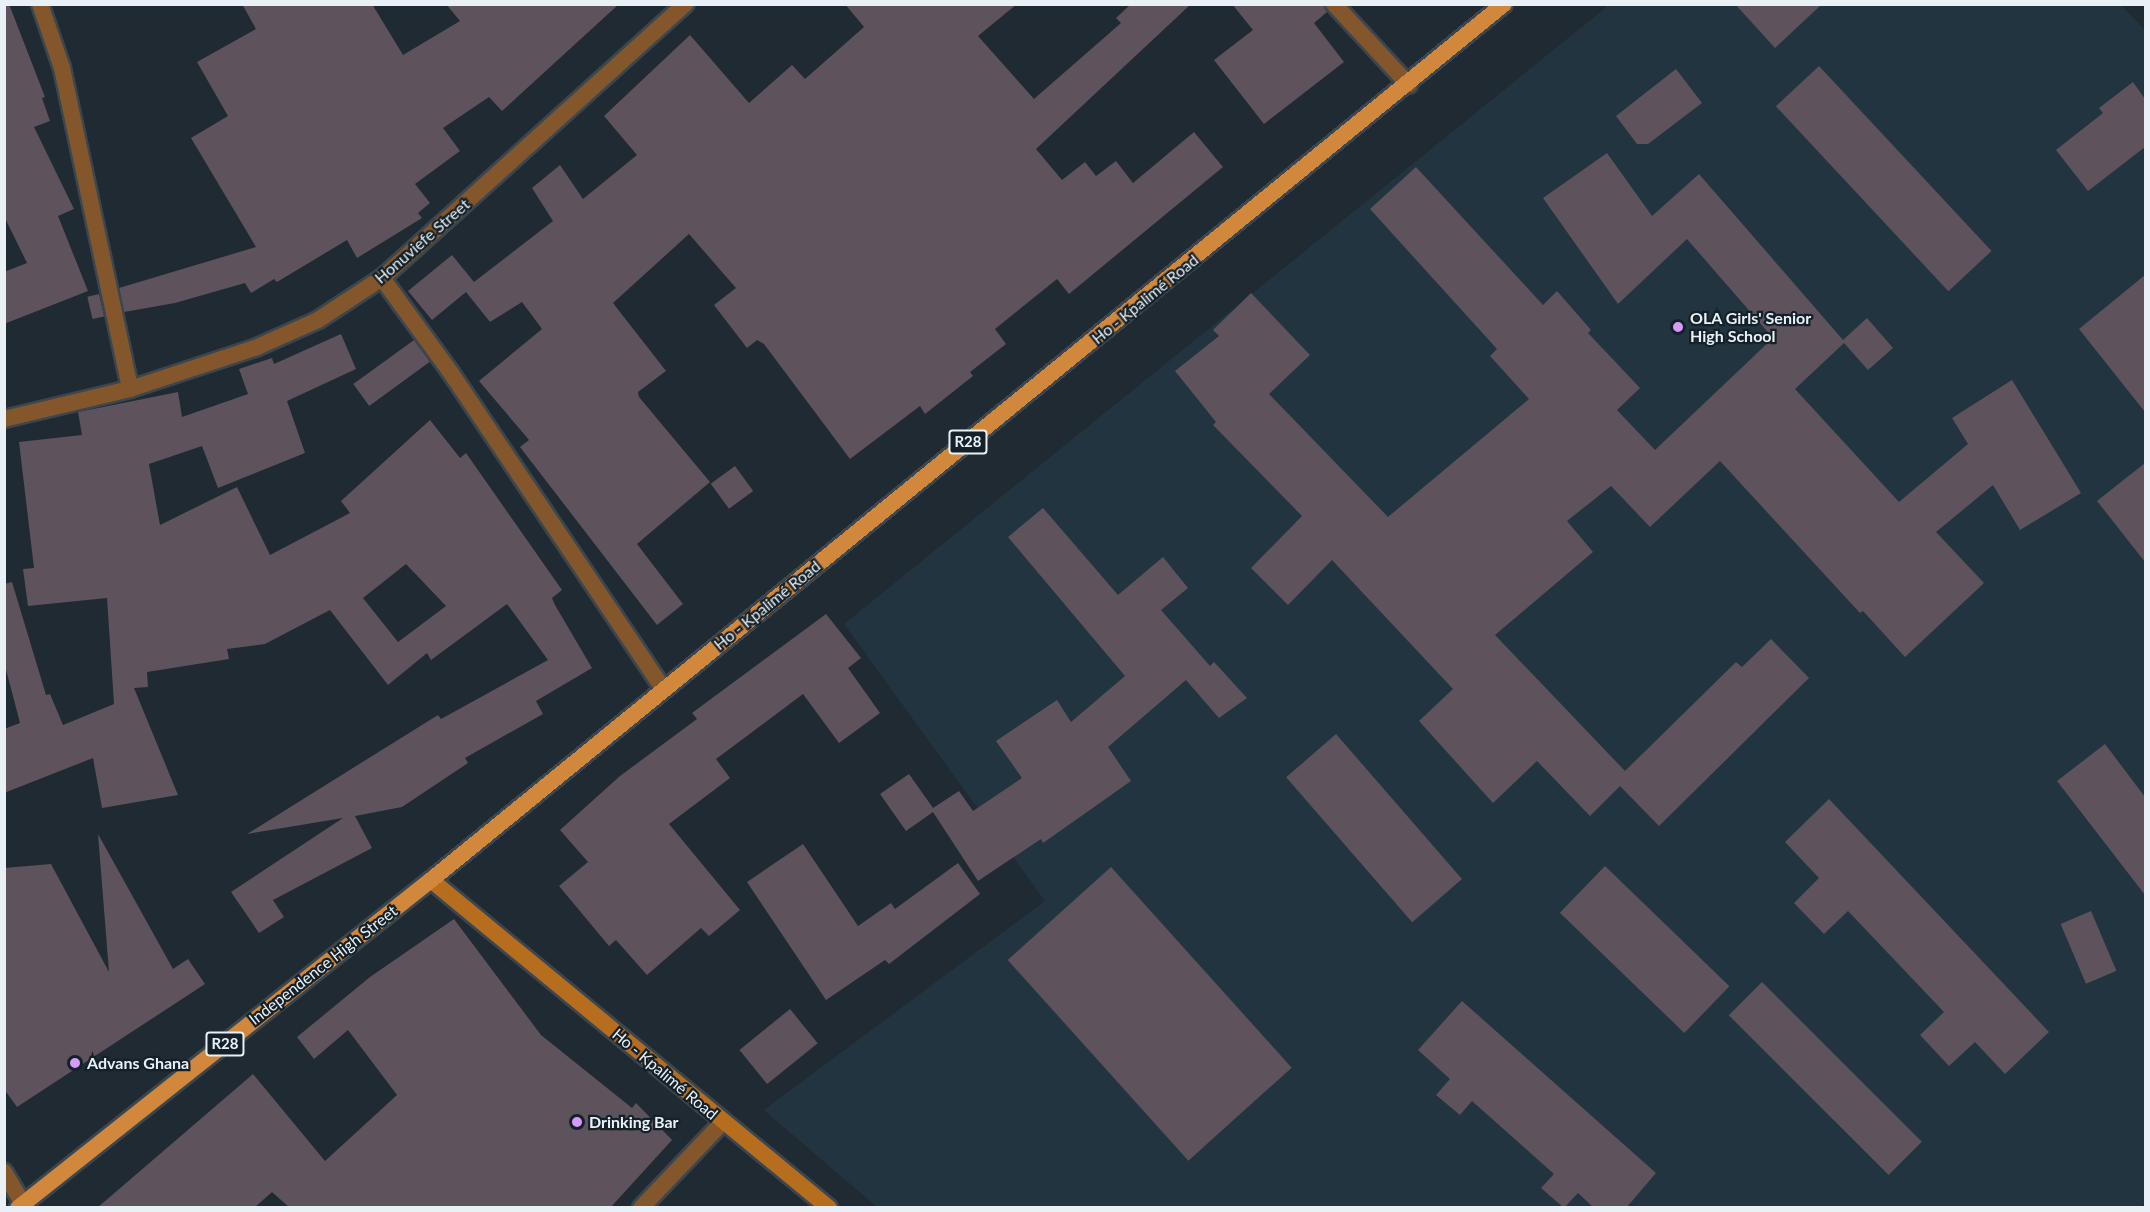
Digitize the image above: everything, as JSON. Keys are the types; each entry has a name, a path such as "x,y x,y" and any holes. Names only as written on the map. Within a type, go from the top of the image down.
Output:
{"main road":[{"name":"Ho - Kpalimé Road","path":"830,1208 431,880 663,689 1409,85 1504,4"},
{"name":"Independence High Street","path":"21,1206 431,880"}],"street":[{"path":"40,4 62,68 130,389"},
{"name":"Honuviefe Street","path":"4,419 130,389 255,348 307,325 382,278 685,4"},
{"path":"1334,4 1409,85"},
{"path":"382,278 451,373 663,689"},
{"path":"641,1208 723,1122"},
{"path":"4,1172 21,1206"}],"shaded area":[{"name":"OLA Girls' Senior High School","path":"2120,4 2145,30 2145,1203 2139,1208 877,1207 764,1110 1045,901 844,624 1609,5"}],"building":[{"path":"4,4 9,4 45,97 42,98 50,121 34,127 74,209 58,216 88,291 4,324 4,272 27,263 4,216"},
{"path":"242,4 372,4 403,55 460,21 446,4 619,4 502,111 489,97 443,128 460,151 415,184 430,203 418,213 422,218 357,258 347,240 277,282 274,279 251,293 245,283 175,303 124,312 119,288 256,247 191,138 228,116 197,62 256,29"},
{"path":"845,4 1017,4 978,36 1034,99 1121,23 1116,18 1131,4 1191,4 1036,149 1062,180 1085,162 1096,176 1116,161 1133,183 1194,132 1223,167 1069,294 1057,279 995,329 1006,344 970,372 973,376 925,414 920,406 850,459 764,344 757,340 747,348 714,305 736,288 689,234 613,303 666,371 638,392 639,397 710,482 637,544 683,604 657,625 520,447 529,440 479,381 542,329 522,302 490,322 466,292 432,320 408,291 452,255 474,282 553,221 532,188 560,165 583,199 637,155 604,116 690,35 749,103 792,65 805,79 864,27"},
{"path":"1232,4 1324,4 1327,12 1314,23 1344,62 1264,124 1214,60 1253,30"},
{"path":"1735,4 1822,4 1775,48"},
{"path":"1819,66 1992,251 1948,291 1776,106"},
{"path":"1676,69 1702,103 1648,144 1637,144 1616,116"},
{"path":"2133,82 2145,99 2145,147 2088,191 2056,150 2103,113 2099,108"},
{"path":"1607,153 1652,216 1699,174 1843,340 1867,318 1893,348 1868,370 1844,343 1795,389 1899,502 1968,444 1952,418 2012,380 2081,493 2020,530 1993,485 1936,532 1984,583 1905,657 1863,611 1860,613 1720,461 1650,527 1611,486 1567,521 1593,552 1495,635 1625,771 1736,662 1742,667 1771,639 1809,678 1659,826 1620,786 1590,816 1537,761 1493,803 1419,721 1453,689 1332,560 1288,605 1251,568 1302,516 1213,425 1216,422 1175,371 1219,336 1213,330 1251,293 1310,355 1269,394 1388,517 1529,399 1490,356 1497,349 1370,209 1416,167 1543,305 1557,291 1591,330 1588,333 1640,388 1617,410 1655,450 1773,338 1687,239 1618,304 1543,198"},
{"path":"2145,275 2145,412 2079,329"},
{"path":"99,294 104,316 92,319 87,297"},
{"path":"341,334 356,369 287,401 305,453 218,488 202,446 149,464 160,525 237,487 270,555 350,513 341,501 430,420 460,458 466,453 562,590 552,598 592,668 536,701 543,714 465,758 468,763 402,807 355,816 372,848 273,900 284,917 259,933 231,892 343,818 247,834 438,715 441,719 548,660 507,604 431,660 427,653 388,685 330,610 265,644 227,649 229,659 147,672 148,687 134,688 178,795 102,808 93,758 4,793 4,729 20,723 4,662 4,584 12,582 46,695 50,694 63,725 114,704 107,598 28,606 23,569 34,568 19,442 82,435 78,412 178,392 182,417 248,394 239,369 272,358 274,364","holes":["406,564 446,606 398,642 363,598"]},
{"path":"414,340 430,362 369,406 353,384"},
{"path":"2145,463 2145,562 2097,501"},
{"path":"735,466 753,491 729,509 711,484"},
{"path":"1043,508 1118,595 1163,557 1188,588 1161,610 1210,666 1214,662 1247,698 1219,718 1186,680 1108,747 1131,781 1043,843 1041,839 978,881 933,812 906,831 880,794 909,774 933,808 959,791 973,811 1022,778 996,741 1057,700 1071,722 1125,676 1008,537"},
{"path":"826,614 861,658 848,668 880,713 839,743 803,694 716,759 730,778 669,824 740,910 709,936 701,928 647,975 616,940 609,946 559,886 588,862 560,830 620,776 697,719 692,713"},
{"path":"1336,734 1462,879 1412,922 1286,777"},
{"path":"2105,744 2145,797 2145,895 2057,781"},
{"path":"1829,799 2049,1032 2005,1074 1975,1042 1949,1066 1920,1035 1944,1012 1848,911 1824,934 1794,903 1819,878 1785,842"},
{"path":"98,834 173,969 188,959 205,984 17,1107 4,1089 4,868 51,864 109,972"},
{"path":"803,844 858,926 891,903 895,909 958,863 980,894 889,964 885,960 826,1000 747,882"},
{"path":"1605,866 1729,986 1684,1033 1560,913"},
{"path":"1111,867 1292,1068 1188,1161 1008,960"},
{"path":"2091,911 2116,971 2086,984 2061,924"},
{"path":"454,919 541,1035 632,1108 636,1103 672,1140 610,1208 290,1208 272,1192 254,1208 97,1208 253,1074 325,1161 397,1095 348,1030 314,1059 297,1037 370,977"},
{"path":"1762,982 1922,1142 1889,1175 1729,1015"},
{"path":"1462,1001 1656,1173 1626,1208 1594,1208 1578,1193 1564,1208 1541,1188 1554,1174 1472,1101 1460,1115 1436,1095 1450,1079 1418,1050"},
{"path":"790,1009 818,1043 767,1084 739,1050"}],"place":[{"name":"OLA Girls' Senior High School","path":"1678,327"},
{"name":"Advans Ghana","path":"75,1063"},
{"name":"Drinking Bar","path":"577,1122"}]}
